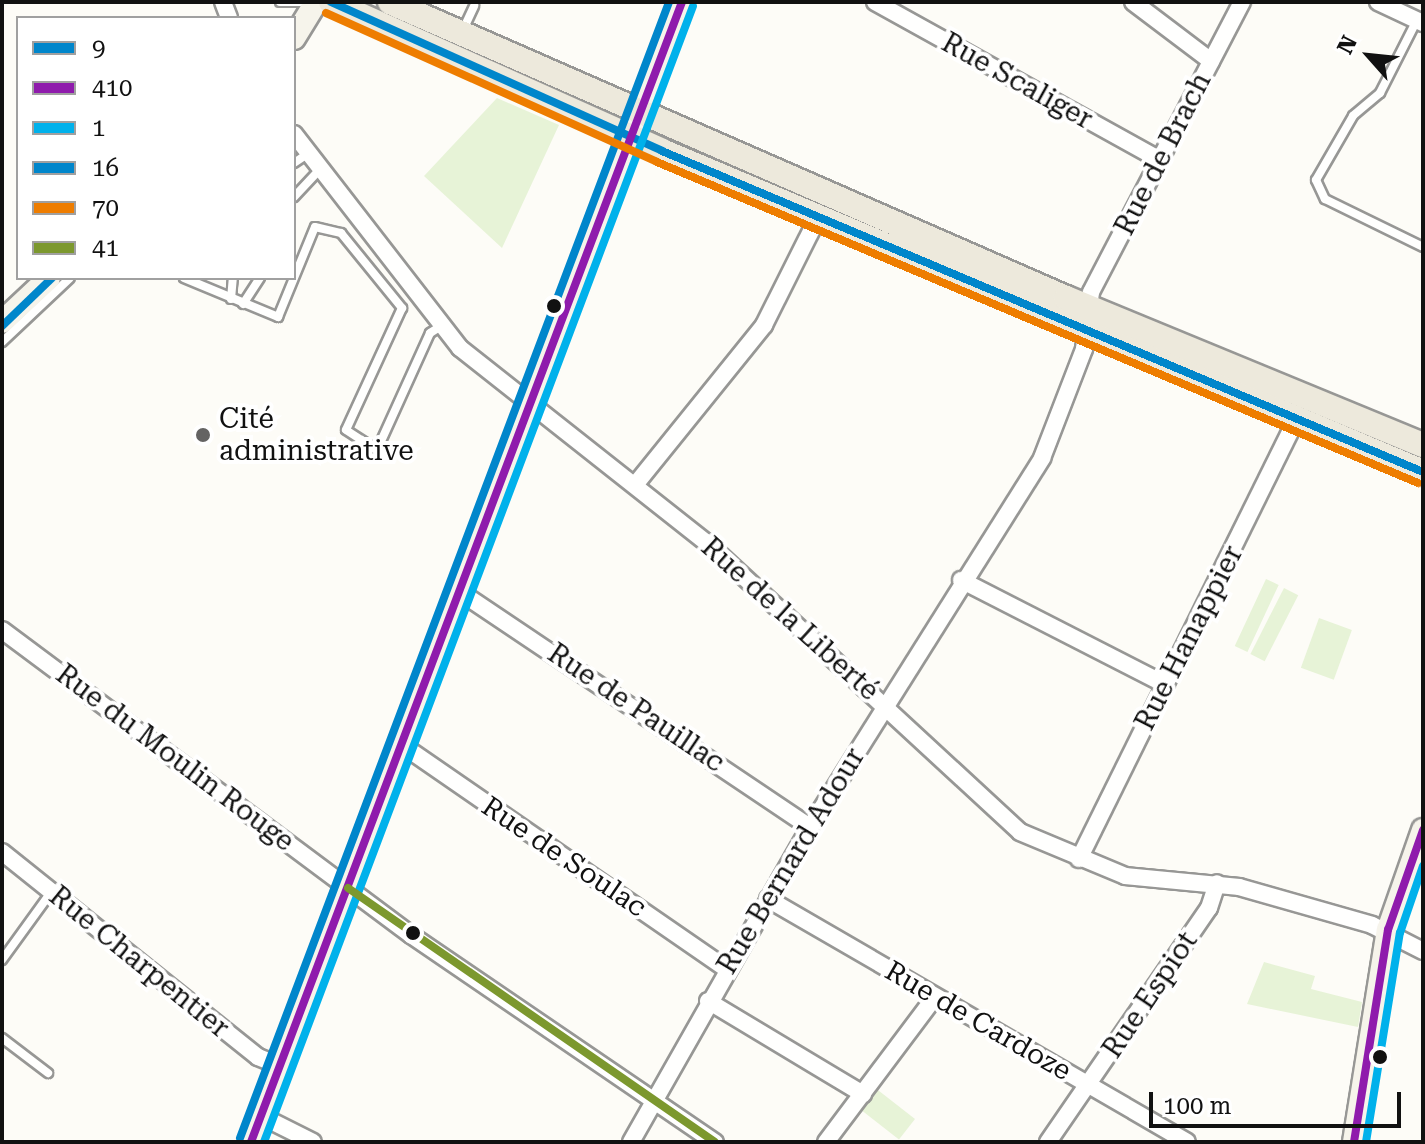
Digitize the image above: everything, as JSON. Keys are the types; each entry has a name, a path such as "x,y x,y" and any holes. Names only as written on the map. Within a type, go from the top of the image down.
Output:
{"main road":[{"path":"296,35 316,2"},
{"path":"331,2 631,137 819,215 1423,445"},
{"path":"251,1142 682,2"},
{"path":"397,4 642,109 1088,319 1423,472"},
{"path":"2,322 47,280"},
{"path":"1357,441 1423,463"},
{"path":"1354,1142 1388,930 1423,830"}],"street":[{"name":"Rue Scaliger","path":"875,2 1160,160"},
{"path":"1133,2 1211,61"},
{"name":"Rue de Brach","path":"1088,319 1160,160 1242,2"},
{"path":"1378,2 1420,22"},
{"name":"Rue de la Liberté","path":"300,159 318,171 441,326 532,404 635,485 885,706 1020,832 1079,859 1147,881 1217,883 1388,930 1423,951"},
{"path":"635,485 764,325 819,215"},
{"name":"Rue Bernard Adour","path":"631,1142 651,1097 810,827 961,580 1042,458 1088,319"},
{"name":"Rue Hanappier","path":"1079,859 1298,416"},
{"path":"961,580 1166,685"},
{"name":"Rue de Pauillac","path":"460,592 810,827"},
{"name":"Rue du Moulin Rouge","path":"2,630 348,888 715,1142"},
{"name":"Rue de Soulac","path":"402,745 727,969"},
{"name":"Rue Charpentier","path":"2,852 258,1057 280,1066"},
{"name":"Rue Espiot","path":"1048,1142 1209,908 1217,883"},
{"name":"Rue de Cardoze","path":"768,899 1187,1142"},
{"path":"826,1142 935,997"},
{"path":"708,1001 863,1094"},
{"path":"261,1116 313,1142"}],"lane":[{"path":"280,2 301,2"},
{"path":"462,33 474,6"},
{"path":"1420,22 1380,93 1353,116 1316,180 1325,199 1423,247"},
{"path":"296,195 318,171"},
{"path":"296,273 315,227 341,233 402,308 346,430 377,450 430,333 441,326"},
{"path":"2,342 68,280"},
{"path":"188,280 278,317 293,280"},
{"path":"231,299 233,280"},
{"path":"243,304 259,280"},
{"path":"2,960 52,891"},
{"path":"2,1038 48,1073"}],"green space":[{"path":"497,98 559,125 502,248 424,176"},
{"path":"1266,579 1279,585 1247,652 1235,646"},
{"path":"1284,588 1298,595 1265,661 1250,654"},
{"path":"1319,618 1352,630 1334,680 1301,668"},
{"path":"1264,962 1315,976 1311,989 1362,1002 1358,1027 1247,1004"},
{"path":"874,1087 915,1119 899,1140 858,1107"}],"transit line":[{"name":"9","path":"331,2 662,151 1423,472"},
{"name":"16","path":"240,1138 669,2"},
{"name":"410","path":"251,1142 682,2"},
{"name":"1","path":"264,1142 693,6"},
{"name":"70","path":"326,13 657,162 1418,483"},
{"name":"16","path":"2,326 50,280"},
{"name":"410","path":"1354,1142 1388,930 1423,830"},
{"name":"1","path":"1366,1142 1400,933 1423,866"},
{"name":"41","path":"348,888 715,1142"}],"place":[{"name":"Cité administrative","path":"203,435"}]}
